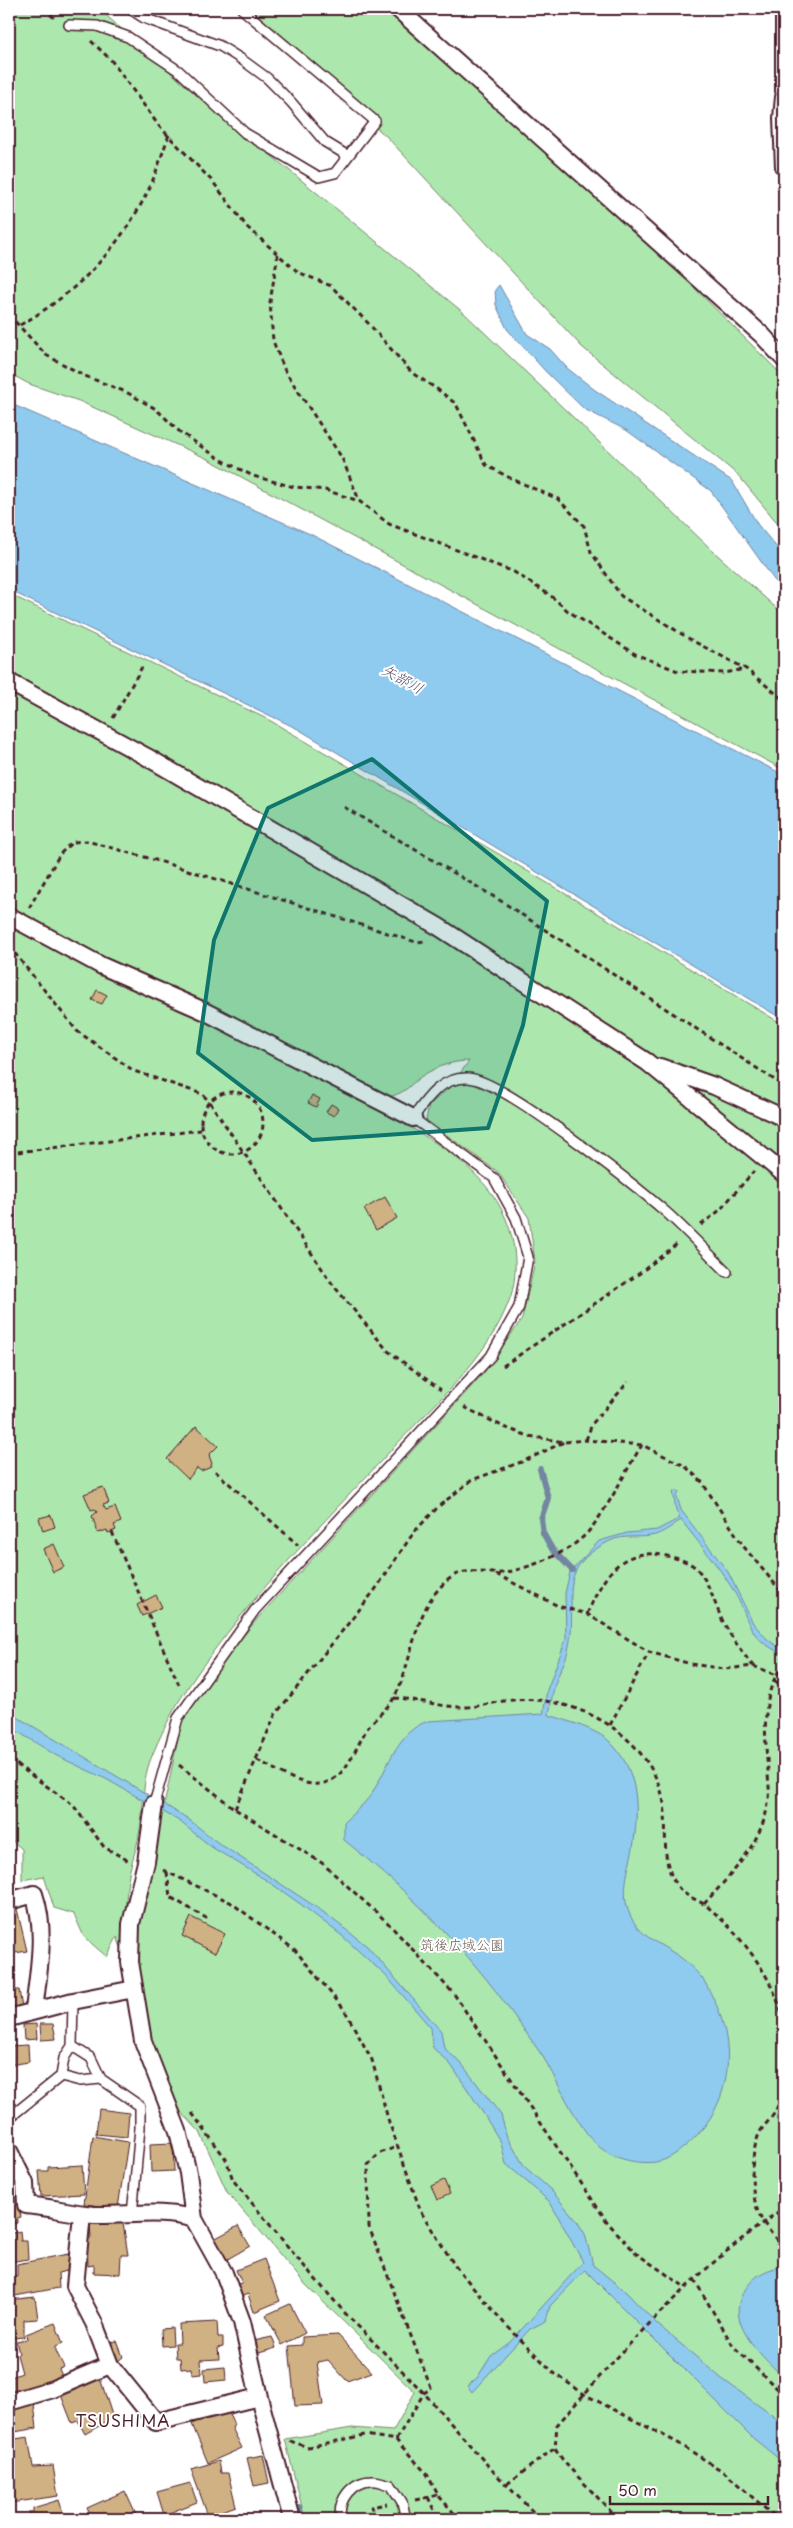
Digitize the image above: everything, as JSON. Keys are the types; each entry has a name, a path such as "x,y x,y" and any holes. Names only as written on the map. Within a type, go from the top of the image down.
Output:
{"street":[{"path":"398,9 762,335 784,359"},
{"path":"784,9 784,91"},
{"path":"784,97 782,118 784,167"},
{"path":"9,682 336,866 439,928 647,1062 784,1174"},
{"path":"15,919 102,966 204,1012 413,1118"},
{"path":"647,1062 714,1086 784,1118"},
{"path":"154,1804 146,1862 131,1924 130,1962 143,2041 178,2131 188,2173 194,2219 224,2273 242,2322 258,2397 292,2519"},
{"path":"9,1901 34,1894 41,1914 40,1956 34,2011"},
{"path":"9,2018 73,2002 134,1990"},
{"path":"9,2151 25,2183 26,2205 82,2214 162,2214 194,2219"},
{"path":"82,2214 75,2286 94,2323 110,2365 156,2422 258,2397"},
{"path":"9,2402 53,2389 110,2365"}],"lane":[{"path":"130,9 144,18 220,46 241,59 267,78 291,102 325,142 348,156"},
{"path":"69,25 97,26 128,37 179,71 245,133 319,178 335,173 375,121 242,9"},
{"path":"154,1804 178,1718 255,1610 490,1356 519,1307 528,1258 516,1218 494,1178 413,1118 430,1094 448,1081 469,1078 507,1094 564,1133 666,1212 726,1272"},
{"path":"9,2118 61,2076 64,2058 72,2046 73,2002"},
{"path":"72,2046 91,2058 101,2079 140,2106 140,2128 132,2215"},
{"path":"61,2076 80,2081 101,2079"},
{"path":"341,2519 339,2511 346,2495 357,2483 373,2480 391,2486 402,2502 406,2519"}],"path":[{"path":"43,9 51,17 85,35 111,60 159,126 213,182 246,227 298,272 331,286 369,324 412,373 456,404 486,465 512,479 558,499 584,526 591,552 621,596 693,641 746,669 784,700"},
{"path":"20,325 48,310 90,275 123,234 149,188 169,135"},
{"path":"278,254 270,302 274,341 285,371 342,458 359,501"},
{"path":"9,315 46,355 85,376 126,392 156,409 180,432 220,459 253,476 294,487 325,490 359,501 389,524 514,572 551,596 568,611 635,654 678,670 725,673 746,669"},
{"path":"104,734 142,667"},
{"path":"344,807 501,901 784,1086"},
{"path":"15,919 60,854 72,842 86,841 159,861 416,942 426,942 439,928"},
{"path":"9,946 77,1031 134,1071 202,1094 210,1100 333,1285 388,1351 453,1398"},
{"path":"238,1092 253,1100 258,1106 263,1121 262,1130 255,1144 244,1152 230,1155 217,1151 207,1142 201,1130 201,1116 210,1100 222,1093 238,1092"},
{"path":"9,1153 201,1130"},
{"path":"499,1369 640,1273 690,1234 720,1210 761,1164"},
{"path":"586,1440 592,1424 628,1382"},
{"path":"468,1398 461,1405 504,1427 528,1436 564,1442 586,1440 642,1445 685,1466 702,1482 744,1547 784,1595"},
{"path":"235,1809 275,1715 375,1590 414,1532 439,1506 472,1480 524,1461 564,1442"},
{"path":"257,1760 305,1784 321,1784 334,1779 349,1762 368,1727 394,1698 416,1632 433,1596 453,1576 478,1571 507,1572 547,1559 563,1550 586,1533 604,1510 620,1479 642,1445"},
{"path":"215,1471 308,1553"},
{"path":"112,1532 180,1687"},
{"path":"586,1614 602,1580 615,1565 633,1557 654,1553 680,1559 697,1569 708,1586 721,1617 743,1654 754,1666 777,1675"},
{"path":"494,1573 558,1606 577,1613 586,1614 649,1652 692,1664 725,1669 754,1666"},
{"path":"610,1725 649,1652"},
{"path":"704,1904 730,1877 751,1850 762,1826 769,1797 766,1711 774,1682 784,1664"},
{"path":"774,1682 784,1687"},
{"path":"394,1698 466,1707 514,1700 558,1704 583,1712 610,1725 627,1737 647,1762 661,1791 667,1823 665,1854 669,1874 684,1894 704,1904 728,1924 752,1954 772,1991 784,2021 784,2071 781,2092 775,2111 759,2134 752,2164 758,2212 763,2222 784,2249"},
{"path":"9,1759 73,1805 104,1847 129,1861 146,1862 230,1902 295,1950 338,2002 372,2060 397,2147 421,2212 455,2266 504,2323 544,2364 584,2394 678,2443 724,2472 777,2519"},
{"path":"164,1767 180,1765 235,1809 322,1863 387,1922 454,1994 608,2223 638,2254 685,2287"},
{"path":"167,1872 170,1897 208,1920"},
{"path":"187,2107 205,2128 226,2158 233,2180 344,2312 424,2393 540,2519"},
{"path":"396,2440 424,2393 431,2388 369,2227 368,2165 380,2153 397,2147"},
{"path":"618,2519 564,2462 555,2448 557,2425 671,2300 763,2222 784,2208"},
{"path":"694,2279 733,2346 784,2396"},
{"path":"269,2431 282,2433 291,2442 308,2447 365,2434 396,2440 427,2474 438,2495 459,2519"},
{"path":"507,2484 555,2448"},
{"path":"428,2497 438,2519"}],"highlighted area":[{"path":"372,759 547,901 523,1025 488,1128 312,1140 198,1053 214,940 268,808"}],"green space":[{"path":"9,9 99,9 186,86 464,313 713,551 784,615 784,770 208,459 79,401 29,384 9,373"},
{"path":"238,9 392,9 593,187 784,377 784,531 738,475 582,347 386,136"},
{"name":"筑後広域公園","path":"9,594 269,720 509,860 784,1025 784,2519 305,2519 285,2439 352,2428 393,2431 415,2392 305,2284 227,2192 200,2132 181,2112 151,2046 132,1959 181,1724 206,1682 258,1618 483,1374 522,1319 535,1262 529,1218 498,1172 426,1120 429,1105 449,1088 469,1061 446,1064 425,1074 405,1090 389,1097 383,1111 454,1156 470,1169 497,1201 509,1228 515,1260 512,1291 500,1322 488,1342 459,1379 309,1538 253,1601 227,1633 179,1701 150,1760 146,1775 139,1835 127,1884 125,1958 117,1937 107,1957 84,1937 74,1914 54,1908 44,1876 22,1880 22,1849 9,1838"}],"water":[{"path":"499,285 527,334 550,349 567,368 595,390 732,481 758,525 784,556 784,594 711,491 626,430 584,409 546,372 507,329 496,305 495,290"},
{"name":"矢部川","path":"9,403 310,534 784,775 784,1020 298,729 19,595 9,588"},
{"path":"673,1491 679,1491 677,1497 681,1510 728,1572 753,1623 767,1639 784,1651 784,1655 761,1641 755,1634 732,1588 681,1520 655,1535 621,1538 610,1541 592,1552 581,1563 574,1575 569,1646 556,1682 549,1715 598,1733 610,1742 627,1766 635,1792 636,1806 635,1834 625,1893 628,1910 636,1926 641,1931 653,1941 683,1959 702,1978 720,2015 728,2054 722,2092 715,2110 704,2127 681,2150 664,2160 650,2163 634,2162 611,2155 596,2144 587,2134 543,2057 504,2002 449,1936 409,1896 344,1840 344,1822 369,1798 402,1740 418,1726 428,1721 543,1714 547,1690 566,1639 565,1593 570,1572 599,1541 627,1533 657,1530 680,1518 676,1510"},
{"path":"9,1712 187,1818 217,1842 322,1911 367,1946 441,2031 444,2048 461,2063 501,2115 507,2137 525,2167 551,2190 577,2221 585,2234 593,2265 626,2292 656,2323 721,2378 784,2424 784,2463 754,2439 585,2270 550,2306 546,2321 530,2329 472,2392 467,2386 477,2378 491,2356 510,2342 583,2262 550,2202 506,2164 501,2143 480,2108 451,2065 433,2048 431,2028 386,1976 341,1935 266,1880 213,1848 179,1821 106,1779 57,1756 15,1730 9,1725"},
{"path":"779,2267 784,2269 784,2378 747,2337 738,2312 740,2299 750,2283 761,2274"}],"building":[{"path":"97,990 107,995 102,1004 92,1000"},
{"path":"312,1095 320,1099 316,1107 308,1103"},
{"path":"331,1104 338,1108 334,1116 326,1112"},
{"path":"385,1197 397,1218 376,1230 364,1209"},
{"path":"196,1426 218,1446 209,1455 212,1464 209,1468 201,1471 197,1468 188,1479 167,1459"},
{"path":"103,1487 109,1503 103,1505 106,1510 115,1507 121,1522 114,1525 116,1530 108,1533 107,1530 98,1533 92,1516 97,1512 95,1509 91,1510 84,1494"},
{"path":"51,1515 55,1527 43,1531 39,1518"},
{"path":"54,1544 64,1567 53,1572 43,1549"},
{"path":"156,1595 162,1607 142,1616 137,1605"},
{"path":"17,1909 27,1951 9,1954 9,1910"},
{"path":"191,1917 225,1934 215,1953 182,1936"},
{"path":"15,1981 15,1990 19,1990 22,2008 9,2010 9,1982"},
{"path":"36,2024 37,2039 24,2040 23,2025"},
{"path":"40,2024 53,2024 56,2039 41,2040"},
{"path":"28,2045 29,2062 9,2065 9,2046"},
{"path":"99,2109 129,2113 127,2137 96,2134"},
{"path":"93,2136 128,2142 118,2208 84,2204"},
{"path":"173,2143 174,2171 151,2172 150,2144"},
{"path":"82,2165 84,2194 41,2196 39,2171 48,2171 48,2167"},
{"path":"444,2180 450,2194 437,2200 431,2186"},
{"path":"17,2195 21,2217 17,2218 17,2223 9,2225 9,2198"},
{"path":"90,2223 123,2223 128,2255 121,2255 120,2274 94,2273 94,2265 88,2266 87,2238 91,2238"},
{"path":"238,2226 250,2246 226,2260 214,2239"},
{"path":"20,2231 21,2241 27,2241 28,2259 9,2262 9,2234"},
{"path":"68,2254 71,2270 58,2273 59,2288 9,2297 9,2276 17,2276 17,2264"},
{"path":"264,2259 280,2301 254,2312 248,2294 240,2297 237,2284 242,2283 236,2270"},
{"path":"35,2297 38,2319 24,2320 24,2337 13,2338 9,2300"},
{"path":"290,2304 305,2333 282,2345 266,2315"},
{"path":"217,2322 218,2337 223,2337 223,2347 218,2348 219,2359 200,2360 201,2374 192,2375 191,2368 181,2369 180,2358 176,2358 175,2343 180,2343 179,2324"},
{"path":"55,2323 63,2343 56,2346 56,2351 64,2367 59,2369 63,2378 9,2396 9,2378 22,2373 17,2355 19,2353 16,2341 27,2339 26,2334"},
{"path":"172,2328 173,2345 162,2346 161,2329"},
{"path":"338,2335 372,2372 347,2381 328,2360 317,2362 323,2405 295,2406 289,2346 302,2345 302,2337"},
{"path":"272,2337 276,2348 259,2353 254,2341"},
{"path":"117,2341 123,2357 118,2361 110,2342"},
{"path":"225,2367 226,2380 205,2382 204,2369"},
{"path":"99,2375 113,2418 85,2434 78,2421 72,2423 61,2395"},
{"path":"34,2404 37,2428 9,2433 9,2409"},
{"path":"228,2410 234,2425 232,2428 242,2448 208,2463 192,2424 210,2415"},
{"path":"28,2437 33,2467 53,2466 58,2496 10,2503 9,2440"},
{"path":"263,2455 269,2483 254,2486 247,2458"},
{"path":"219,2461 221,2473 228,2473 236,2506 208,2516 191,2469"},
{"path":"190,2483 197,2502 164,2515 157,2492"},
{"path":"125,2491 137,2517 134,2519 92,2519 87,2508"},
{"path":"59,2500 65,2519 30,2519 28,2512 33,2512 33,2508"}],"waterway":[{"path":"540,1469 548,1498 541,1519 543,1533 552,1549 572,1570"},
{"path":"299,2507 302,2519"}],"district":[{"name":"TSUSHIMA","path":"123,2420"}]}
